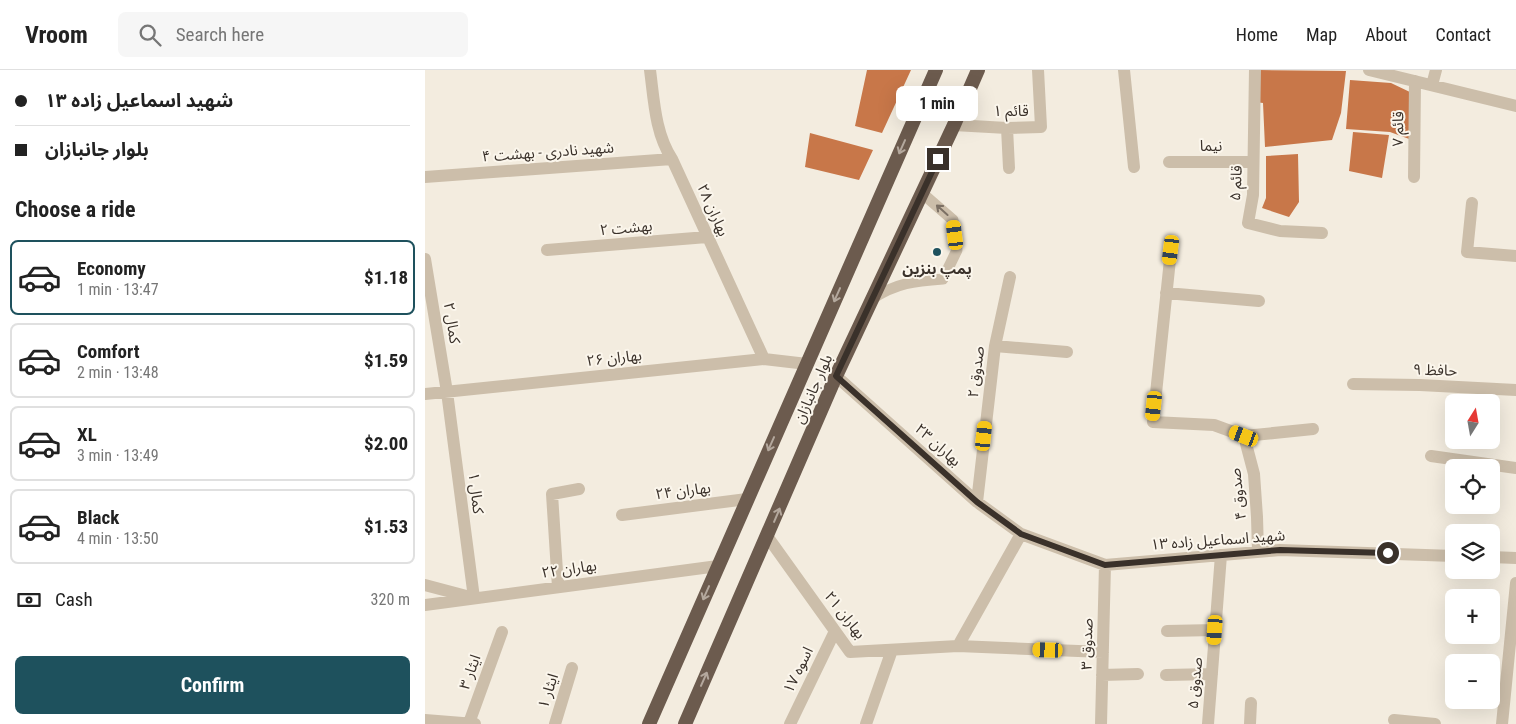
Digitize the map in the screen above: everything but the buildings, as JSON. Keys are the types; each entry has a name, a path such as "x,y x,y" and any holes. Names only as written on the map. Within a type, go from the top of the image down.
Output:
{"highway":[{"name":"بلوار جانبازان","path":"649,724 936,70"},
{"name":"بلوار جانبازان","path":"685,724 836,376 978,70"}],"street":[{"name":"بهاران ۲۸","path":"650,70 655,111 664,146 673,159 764,359"},
{"name":"قائم ۱","path":"954,125 1007,128 1041,127 1038,70"},
{"path":"1124,70 1134,166"},
{"name":"قائم ۵","path":"1255,70 1253,195 1248,223 1280,231 1322,233"},
{"path":"1369,70 1516,106"},
{"path":"1432,85 1436,70"},
{"name":"قائم ۷","path":"1414,177 1415,81"},
{"path":"1007,128 1009,168"},
{"name":"شهید نادری - بهشت ۴","path":"425,177 673,159"},
{"name":"نیما","path":"1169,162 1253,162"},
{"path":"1472,204 1467,252 1516,256"},
{"name":"بهشت ۲","path":"547,250 707,237"},
{"path":"1171,250 1153,422 1214,425 1244,436 1313,429"},
{"name":"کمال ۲","path":"425,259 447,392"},
{"name":"صدوق ۲","path":"977,502 995,346 1010,277"},
{"path":"1166,293 1259,301"},
{"path":"995,346 1067,352"},
{"name":"بهاران ۲۶","path":"425,394 764,359 807,364"},
{"name":"بهاران ۲۳","path":"836,376 977,502 1021,534"},
{"name":"حافظ ۹","path":"1353,384 1516,390"},
{"name":"کمال ۱","path":"447,392 474,598"},
{"name":"صدوق ۴","path":"1244,436 1254,474 1258,552"},
{"path":"1431,456 1516,468"},
{"path":"558,587 552,494 579,489"},
{"name":"بهاران ۲۴","path":"622,515 747,499"},
{"path":"957,646 1021,534"},
{"name":"شهید اسماعیل زاده ۱۳","path":"1021,534 1105,565 1280,550 1445,556"},
{"name":"بهاران ۲۱","path":"767,536 849,652 957,646 1103,652"},
{"name":"صدوق ۵","path":"1208,724 1221,555"},
{"path":"1500,557 1516,558"},
{"name":"صدوق ۳","path":"1101,724 1105,565"},
{"name":"بهاران ۲۲","path":"425,605 718,566"},
{"path":"1502,724 1514,627 1516,583"},
{"path":"425,585 474,598"},
{"path":"1167,631 1215,630"},
{"name":"اسوه ۱۷","path":"790,724 835,631"},
{"name":"ایثار ۳","path":"469,724 502,632"},
{"path":"866,724 892,650"},
{"name":"ایثار ۱","path":"555,724 572,668"},
{"path":"1102,675 1138,674"},
{"path":"1166,675 1212,674"},
{"path":"1249,724 1251,703"},
{"path":"425,720 475,724"},
{"path":"1394,720 1435,724"}],"lane":[{"path":"871,300 887,289 912,281 943,279 957,250 953,220 922,193"}],"place":[{"name":"پمپ بنزین","path":"937,252"}],"route":[{"path":"938,159 836,376 977,502 1021,534 1105,565 1280,550 1388,553"}]}
